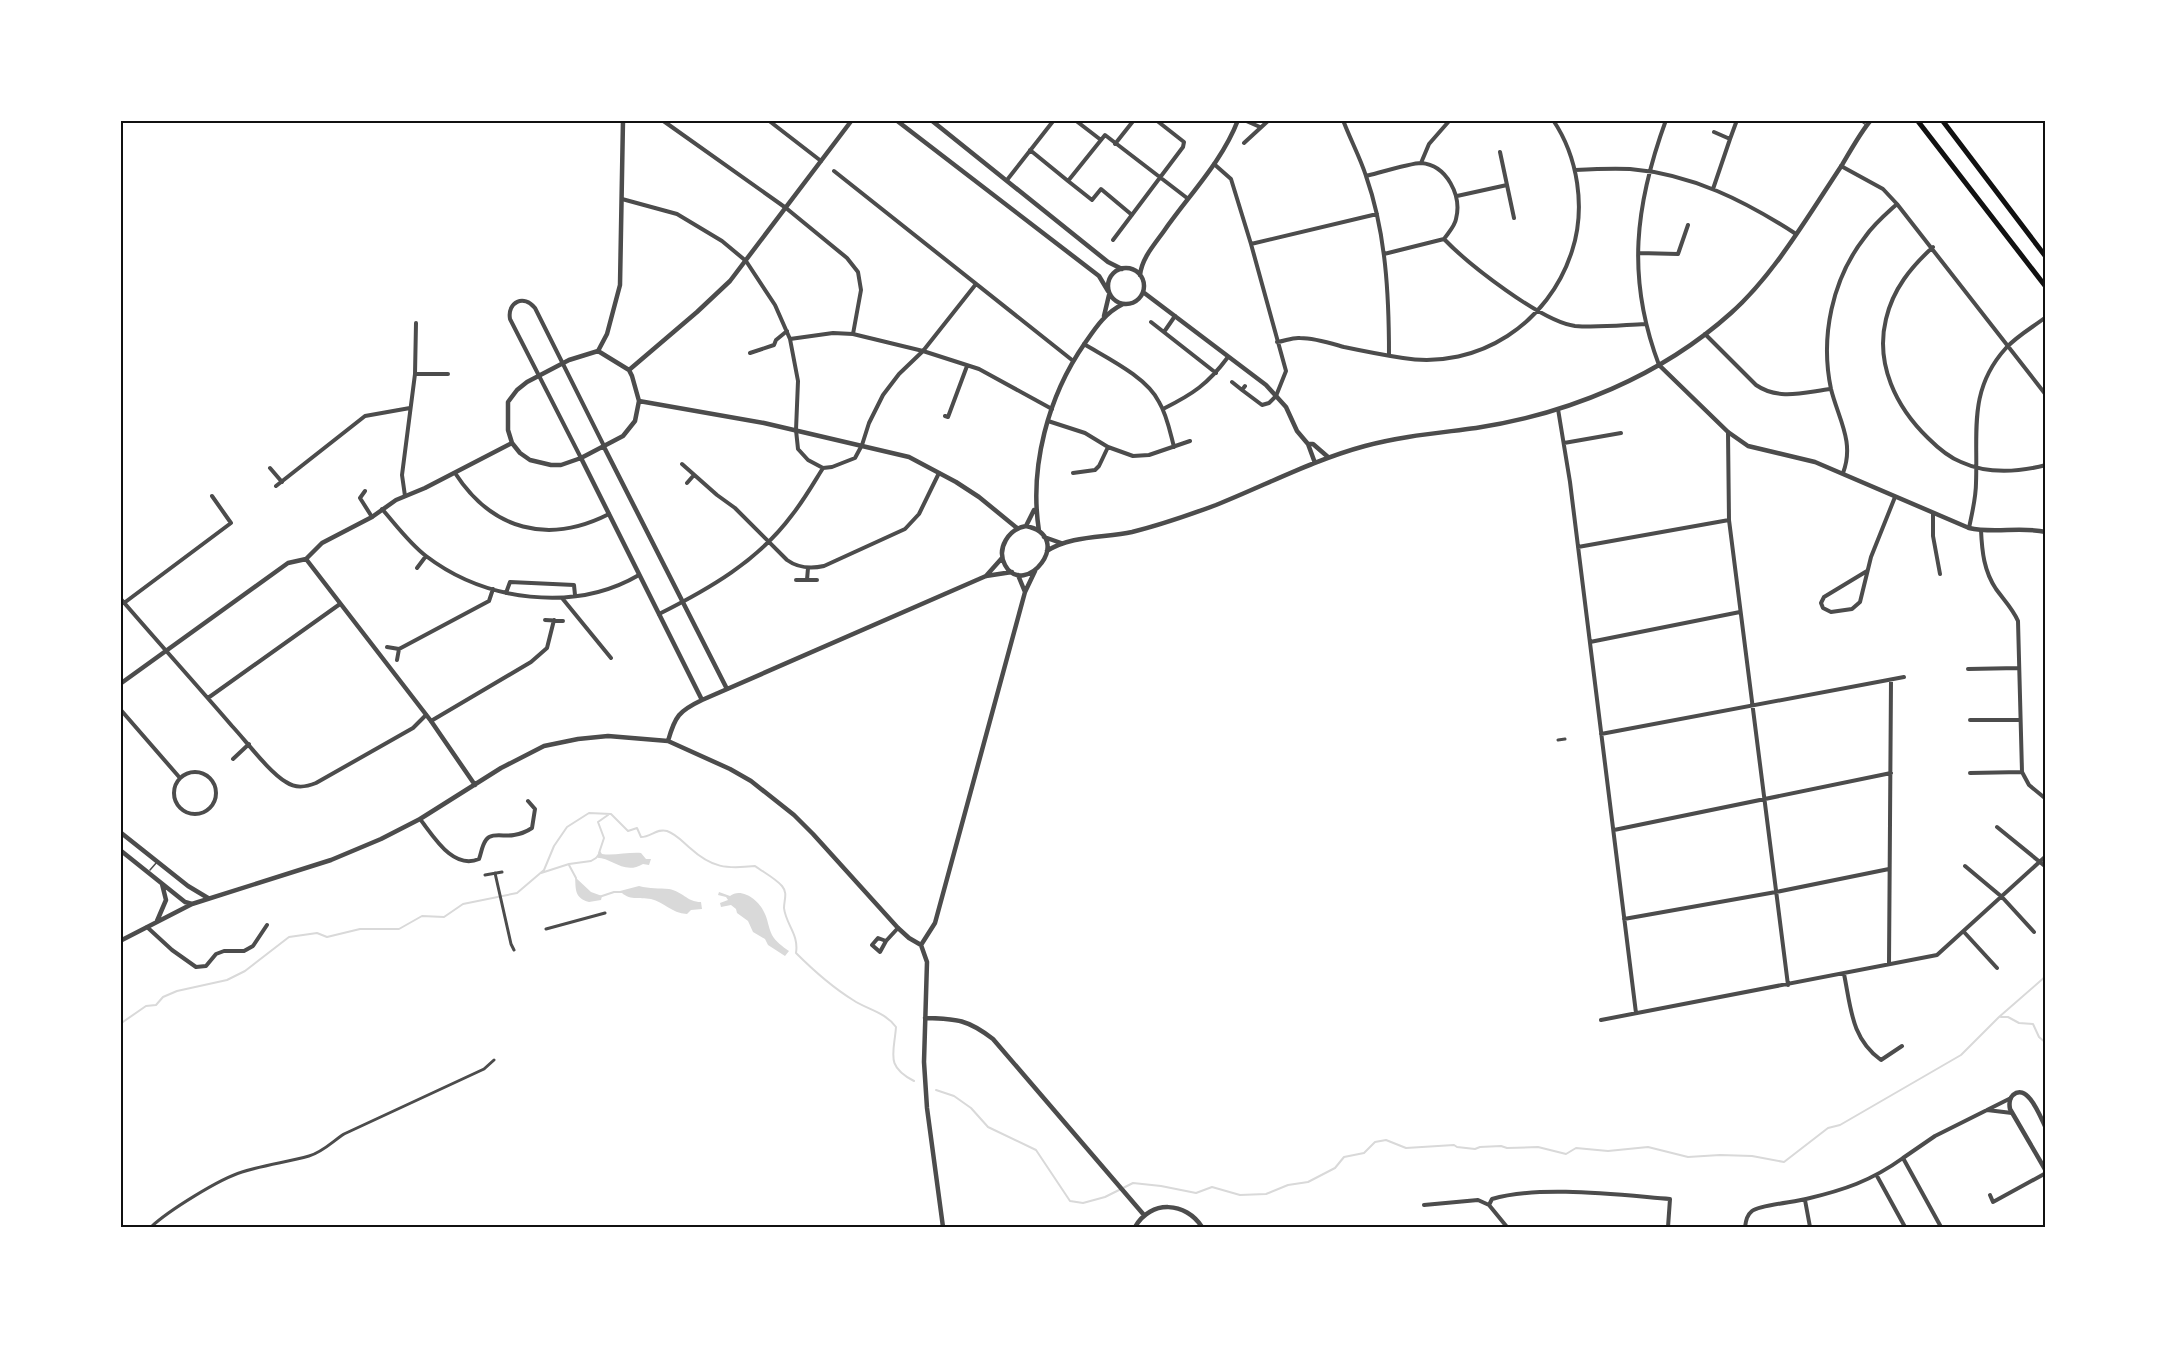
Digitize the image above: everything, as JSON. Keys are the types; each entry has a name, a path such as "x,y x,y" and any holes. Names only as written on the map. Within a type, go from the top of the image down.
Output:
{"main road":[{"path":"1917,120 2046,287"},
{"path":"1942,120 2046,257"}],"street":[{"path":"598,351 629,370 638,390 639,401 635,421 623,436 581,459 561,465 540,464 520,453 512,443 508,430 508,402 517,390 539,376 562,363 598,351 607,334 620,285 623,120"},
{"path":"662,120 786,208 847,258 858,272 861,290 853,334"},
{"path":"768,120 821,161"},
{"path":"629,370 697,312 729,281 852,120"},
{"path":"896,120 1099,276 1113,299 1123,304"},
{"path":"931,120 1108,262 1122,269"},
{"path":"1007,180 1054,120"},
{"path":"1075,120 1101,140"},
{"path":"1115,144 1134,120"},
{"path":"1113,240 1183,147 1184,142 1156,120"},
{"path":"1039,531 1035,507 1038,466 1052,409 1072,360 1104,316 1123,304 1136,301 1143,292 1140,275 1143,262 1187,198 1214,164 1228,143 1238,120"},
{"path":"1244,120 1260,127"},
{"path":"1244,143 1269,120"},
{"path":"1343,120 1366,176 1377,214 1384,254 1389,356"},
{"path":"1421,163 1429,144 1450,120"},
{"path":"1278,342 1298,337 1389,356 1433,360 1464,355 1486,348 1523,326 1558,284 1573,246 1577,225 1575,170 1568,148 1553,120"},
{"path":"1666,120 1648,171 1639,224 1638,253 1642,306 1659,365 1728,432 1748,446 1815,462 1969,528 1981,530 2019,528 2046,532"},
{"path":"1713,189 1737,120"},
{"path":"1047,551 1061,543 1132,532 1187,515 1328,457 1389,440 1476,428 1558,409 1604,392 1659,365 1705,334 1732,312 1755,287 1796,234 1871,120"},
{"path":"1714,132 1730,138"},
{"path":"1068,182 1105,135 1187,198"},
{"path":"1030,150 1092,200 1101,189 1132,215"},
{"path":"1500,152 1514,218"},
{"path":"1366,176 1421,163 1437,169 1451,182 1457,196 1456,220 1444,239 1384,254"},
{"path":"1214,164 1231,180 1286,371 1276,396 1269,403 1262,405 1243,388 1232,382"},
{"path":"1841,166 1883,189 1897,204 1933,247 2046,395"},
{"path":"1575,170 1609,168 1648,171 1696,182 1746,204 1796,234"},
{"path":"834,171 1072,360"},
{"path":"1457,196 1507,185"},
{"path":"622,199 676,214 722,241 746,261 775,305 790,339 798,381 796,430 798,449 808,460 823,468 855,458 883,395 899,374 923,351 976,284"},
{"path":"1843,473 1848,458 1848,448 1842,418 1831,389 1828,325 1837,288 1854,252 1865,237 1897,204"},
{"path":"1251,244 1377,214"},
{"path":"1638,253 1678,254 1688,225"},
{"path":"1444,239 1461,256 1537,311 1573,326 1646,324"},
{"path":"1933,247 1908,272 1886,319 1884,335 1887,373 1899,405 1921,431 1950,457 1962,463 2012,471 2046,465"},
{"path":"1104,316 1109,280 1113,273 1143,262"},
{"path":"1128,268 1140,275"},
{"path":"1143,292 1262,382 1286,407 1298,431 1308,444 1315,463"},
{"path":"702,700 510,319 509,310 515,302 524,300 532,304 727,689"},
{"path":"1164,332 1176,316"},
{"path":"1969,528 1975,501 1976,420 1980,394 1988,373 2008,346 2046,317"},
{"path":"1151,322 1216,373"},
{"path":"405,496 402,475 415,374 416,323"},
{"path":"750,353 774,345 776,340 787,331"},
{"path":"790,339 833,333 853,334 923,351 979,369 1001,379 1052,409"},
{"path":"1705,334 1765,392 1787,395 1831,389"},
{"path":"1084,344 1118,364 1147,386 1163,409 1174,447"},
{"path":"1163,409 1191,396 1216,373 1228,357"},
{"path":"945,416 948,417 968,366"},
{"path":"415,374 448,374"},
{"path":"639,401 796,430 909,457 979,497 1017,528"},
{"path":"276,486 365,416 410,408"},
{"path":"1558,409 1578,547 1636,1013"},
{"path":"1048,422 1085,433 1108,447 1141,457 1190,441"},
{"path":"1728,432 1730,520 1788,985"},
{"path":"1564,442 1621,433"},
{"path":"120,684 288,563 306,559 322,543 372,517 405,496 512,443"},
{"path":"1308,444 1313,444 1328,457"},
{"path":"1073,473 1095,470 1108,447"},
{"path":"682,464 735,508 790,562 808,567 824,566 905,529 919,514 939,473"},
{"path":"270,468 282,482"},
{"path":"659,614 716,584 768,542 792,515 823,468"},
{"path":"455,473 482,507 527,529 554,531 576,527 609,514"},
{"path":"687,483 694,475"},
{"path":"365,491 360,498 372,517"},
{"path":"124,603 231,523 212,496"},
{"path":"1867,571 1824,597 1821,603 1823,608 1830,612 1852,609 1858,605 1879,532 1895,497"},
{"path":"1026,526 1035,507"},
{"path":"382,509 426,556 465,579 506,593 562,597 613,588 639,575"},
{"path":"1933,513 1933,536 1940,574"},
{"path":"1578,547 1730,520"},
{"path":"921,945 936,923 1025,592 1035,571 1046,558 1044,537 1039,531 1026,526 1017,528 1007,536 1003,558 1004,563 1015,574 1025,592"},
{"path":"1981,530 1982,552 1987,571 2018,621 2022,772 2029,785 2046,799"},
{"path":"1044,537 1061,543"},
{"path":"417,568 426,556"},
{"path":"986,576 1003,558"},
{"path":"306,559 431,721 476,785"},
{"path":"807,580 808,567"},
{"path":"668,741 679,713 702,700 986,576 1024,575 1035,571"},
{"path":"796,580 817,580"},
{"path":"506,593 510,582 574,585 575,595"},
{"path":"387,648 399,649 489,601 493,589"},
{"path":"562,597 610,658"},
{"path":"120,598 249,744 288,784 307,787 316,783 413,728 426,715"},
{"path":"208,698 340,603"},
{"path":"1590,642 1740,612"},
{"path":"545,620 563,621"},
{"path":"431,721 531,662 547,648 554,620"},
{"path":"397,660 399,649"},
{"path":"1968,669 2019,668"},
{"path":"1601,734 1904,677"},
{"path":"1889,964 1891,680"},
{"path":"120,709 180,778"},
{"path":"1970,720 2019,720"},
{"path":"120,941 192,904 331,860 373,843 420,819 501,768 544,746 608,736 668,741 730,769 772,797 813,834 909,939 921,945 927,962 924,1062 927,1108 943,1227"},
{"path":"1558,740 1564,739"},
{"path":"232,759 249,744"},
{"path":"192,772 199,772 211,780 216,792 211,806 200,813 186,811 180,807 174,796 176,784 180,778 192,772"},
{"path":"1970,773 2022,772"},
{"path":"1614,830 1891,773"},
{"path":"420,819 446,852 458,860 471,862 479,859 489,837 511,836 524,833 532,828 536,809 528,801"},
{"path":"1997,827 2046,867"},
{"path":"120,832 188,886 208,898"},
{"path":"120,850 185,902 192,904"},
{"path":"1601,1020 1937,955 2046,856"},
{"path":"1965,866 2002,897 2034,932"},
{"path":"1624,919 1889,869"},
{"path":"485,875 502,872"},
{"path":"495,873 514,950"},
{"path":"158,921 166,900 161,884"},
{"path":"546,929 605,913"},
{"path":"147,926 172,950 196,967 206,966 216,954 224,951 244,951 253,946 267,925"},
{"path":"886,941 898,928"},
{"path":"1964,932 1998,968"},
{"path":"1844,974 1855,1026 1860,1040 1869,1052 1881,1060 1902,1046"},
{"path":"926,1018 959,1019 978,1027 993,1039 1144,1215"},
{"path":"151,1227 164,1215 232,1176 269,1164 310,1156 324,1150 326,1146 345,1134 484,1069 494,1060"},
{"path":"1745,1227 1747,1217 1754,1209 1805,1200 1859,1184 1877,1176 1935,1136 2017,1093 2028,1095 2046,1128"},
{"path":"1990,1195 1994,1202 2046,1172 2012,1113 2009,1105 2011,1098"},
{"path":"1986,1110 2012,1113"},
{"path":"1903,1158 1941,1227"},
{"path":"1877,1176 1905,1227"},
{"path":"1489,1205 1492,1199 1509,1194 1546,1193 1670,1199 1668,1227"},
{"path":"1424,1205 1478,1200 1489,1205 1507,1227"},
{"path":"1805,1200 1810,1227"},
{"path":"1135,1227 1144,1215 1166,1206 1188,1211 1202,1227"},
{"path":"1934,1227 1937,1221"},
{"path":"1513,1227 1565,1227"}],"lane":[{"path":"1859,120 1867,125"},
{"path":"148,873 157,862"}],"shaded area":[{"path":"600,851 602,854 641,853 646,859 651,859 649,865 643,864 629,868 595,858"},
{"path":"575,877 591,892 602,896 601,900 589,902 581,898 577,893"},
{"path":"639,886 674,890 696,902 701,902 702,909 691,910 687,914 681,913 656,900 631,897 620,891"},
{"path":"719,892 730,896 744,894 758,903 762,907 774,937 789,951 785,956 753,932 748,921 731,905 721,907 720,903 728,900 718,895"}],"waterway":[{"path":"120,1024 146,1006 156,1005 163,997 177,991 227,980 245,971 289,937 317,933 327,937 360,929 399,929 422,916 444,917 463,904 517,893 544,870 554,846 567,827 589,813 611,814 628,831 637,828 641,837 667,831 705,860 727,867 755,866 779,883 785,891 784,908 796,940 796,953 838,990 892,1022 896,1027 893,1052 895,1064 899,1070 914,1081"},
{"path":"599,853 604,838 598,822 608,815"},
{"path":"541,873 596,858"},
{"path":"569,865 576,878"},
{"path":"599,897 614,892 623,892"},
{"path":"936,1090 954,1096 971,1108 988,1127 1036,1150 1070,1201 1083,1203 1105,1197 1133,1183 1196,1193 1212,1187 1240,1195 1266,1194 1288,1185 1308,1182 1335,1168 1344,1157 1364,1153 1375,1142 1386,1140 1406,1148 1454,1145 1475,1149 1501,1146 1507,1148 1538,1147 1566,1154 1576,1148 1608,1151 1648,1147 1688,1157 1752,1156 1784,1162 1828,1128 1840,1125 1961,1055 1999,1017 2046,976"},
{"path":"2001,1017 2008,1017 2019,1023 2033,1024 2039,1037 2046,1043"}]}
